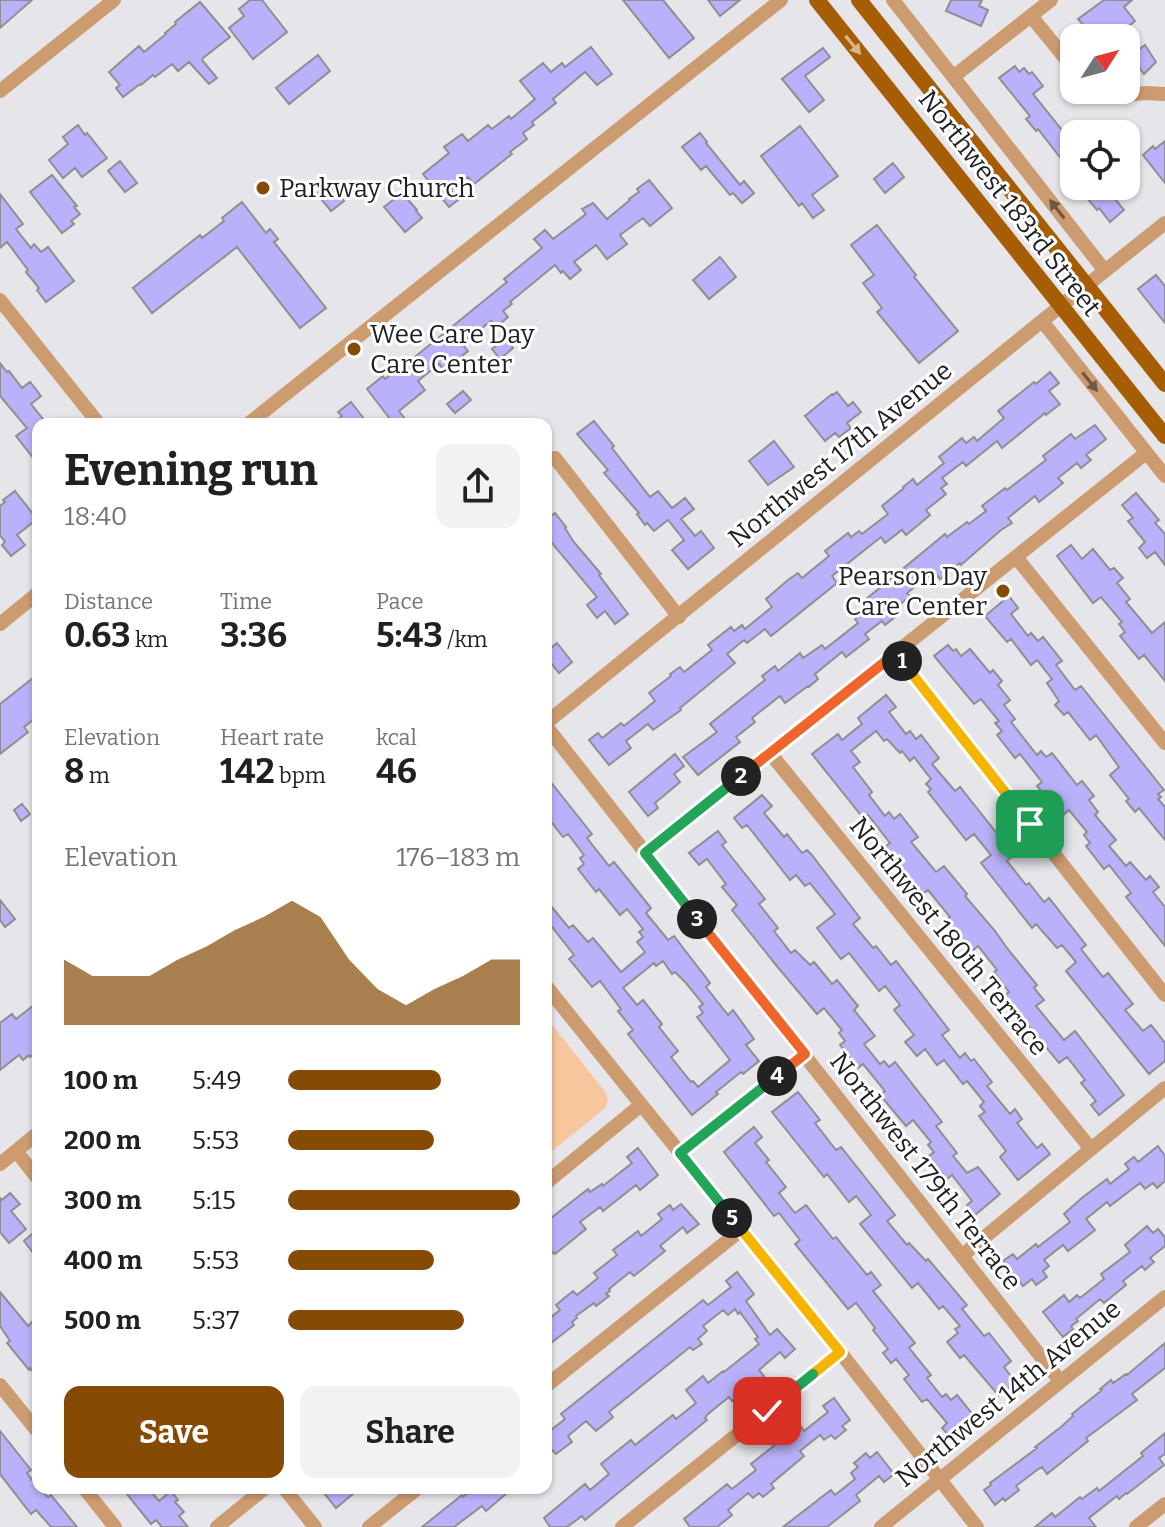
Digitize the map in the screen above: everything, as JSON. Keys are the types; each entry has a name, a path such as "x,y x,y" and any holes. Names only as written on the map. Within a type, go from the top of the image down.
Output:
{"main road":[{"name":"Northwest 183rd Street","path":"817,0 1165,436"},
{"name":"Northwest 183rd Street","path":"859,3 1165,384"}],"street":[{"path":"0,91 114,0"},
{"path":"256,418 781,0"},
{"name":"Northwest 183rd Street","path":"893,0 1105,271"},
{"path":"953,77 1051,0"},
{"path":"1031,16 1060,52"},
{"path":"1140,94 1165,94"},
{"name":"Northwest 17th Avenue","path":"552,720 1165,223"},
{"path":"0,300 94,418"},
{"name":"Northwest 183rd Street","path":"1042,321 1165,476"},
{"path":"645,853 1146,453"},
{"path":"555,458 679,617"},
{"path":"1016,557 1165,743"},
{"path":"0,624 32,598"},
{"path":"896,653 1165,995"},
{"name":"Northwest 179th Terrace","path":"552,733 1060,1381"},
{"name":"Northwest 180th Terrace","path":"770,753 1091,1149"},
{"path":"552,994 977,1527"},
{"path":"680,1153 805,1054"},
{"path":"963,1255 1165,1088"},
{"path":"552,1178 641,1105"},
{"path":"0,1164 32,1138"},
{"path":"16,1151 32,1171"},
{"path":"552,1381 741,1230"},
{"name":"Northwest 14th Avenue","path":"881,1527 1165,1297"},
{"path":"622,1527 840,1352"},
{"path":"0,1385 32,1425"},
{"path":"89,1494 115,1527"},
{"path":"217,1527 258,1494"},
{"path":"289,1494 315,1527"},
{"path":"369,1527 410,1494"},
{"path":"1136,1527 1165,1504"}],"shaded area":[{"path":"552,1025 606,1093 608,1101 605,1108 552,1151"}],"building":[{"path":"0,0 32,0 0,28"},
{"path":"250,0 262,0 287,32 253,59 229,28 244,16 239,9"},
{"path":"623,0 663,0 694,38 669,58"},
{"path":"708,0 740,0 720,16"},
{"path":"951,0 982,0 979,6 988,10 981,26 946,11"},
{"path":"1104,0 1132,0 1124,7 1135,21 1131,24 1082,24 1078,19"},
{"path":"200,2 230,37 202,60 217,78 209,84 189,62 178,71 172,64 123,97 116,88 120,85 109,72 139,46 144,52"},
{"path":"1145,45 1156,62 1144,74 1140,69 1140,49"},
{"path":"591,47 612,74 597,85 585,72 553,99 556,103 532,122 534,125 523,133 527,139 510,152 512,154 474,184 468,177 451,190 458,200 449,207 423,174 449,153 444,147 462,134 468,141 488,125 492,129 509,116 511,119 535,99 520,81 543,63 551,72 562,63 565,67"},
{"path":"823,48 830,57 805,76 824,100 809,112 782,79"},
{"path":"318,55 330,71 289,104 276,88"},
{"path":"1015,66 1019,72 1024,68 1029,74 1032,72 1043,86 1033,94 1060,128 1060,157 1026,119 1030,116 999,78"},
{"path":"78,125 107,158 82,177 75,168 63,178 49,160 68,144 63,137"},
{"path":"800,126 838,176 812,195 824,210 813,218 802,203 799,206 761,156"},
{"path":"700,133 740,185 744,181 754,193 742,203 733,193 730,195 706,166 701,170 682,147"},
{"path":"1165,141 1165,183 1143,155"},
{"path":"120,161 137,183 125,192 108,171"},
{"path":"893,163 904,177 885,193 874,179"},
{"path":"52,175 80,214 71,221 74,224 62,233 30,192"},
{"path":"649,180 672,208 650,226 643,218 620,235 627,244 607,259 596,245 574,262 581,270 570,279 555,265 510,302 512,304 503,311 508,317 496,327 491,321 462,344 468,351 444,370 439,364 418,381 425,390 399,411 404,418 389,418 367,389 383,376 385,379 405,365 507,282 504,279 542,248 534,239 545,230 553,239 586,214 582,209 593,203 607,219 639,192 637,189"},
{"path":"330,184 344,201 331,211 317,194"},
{"path":"402,193 422,218 405,232 384,207"},
{"path":"0,194 23,224 16,229 31,248 34,244 41,252 48,247 74,281 46,302 7,242 0,248"},
{"path":"1089,200 1116,200 1124,210 1110,222 1099,208 1097,210"},
{"path":"242,202 266,233 270,229 278,239 274,242 326,308 300,328 237,247 152,313 133,288 200,235 202,238 224,221 222,218"},
{"path":"877,225 958,331 919,363 877,312 882,308 863,283 874,275 851,245"},
{"path":"720,257 736,277 709,299 693,280"},
{"path":"1156,275 1165,286 1165,323 1138,289"},
{"path":"506,338 513,348 500,359 492,349"},
{"path":"0,363 22,388 30,382 41,396 31,404 42,418 32,418 32,456 16,436 27,428 0,396"},
{"path":"1050,372 1059,383 1049,391 1060,404 1002,448 997,441 966,466 963,462 942,478 947,484 941,488 946,494 926,510 930,515 906,535 902,530 885,543 881,537 832,576 837,583 771,636 765,629 747,643 744,640 727,654 735,663 681,710 653,730 648,724 626,741 631,748 609,765 589,740 598,733 602,738 621,723 624,726 655,701 649,693 670,674 680,667 684,672 712,650 708,645 731,627 734,631 742,625 745,629 772,607 766,599 788,580 798,573 802,578 829,556 825,551 848,533 851,537 859,531 862,534 888,514 882,506 903,487 913,479 917,485 944,463 939,457 962,438 966,443 974,437 977,441 1004,418 998,411"},
{"path":"463,391 471,400 455,413 447,404"},
{"path":"837,392 848,406 853,402 861,412 847,423 851,428 839,437 835,433 825,441 805,416"},
{"path":"351,402 363,418 340,418 342,416 338,412"},
{"path":"594,421 650,497 658,491 672,508 685,498 694,509 681,519 695,536 701,531 714,548 688,569 672,550 684,540 668,520 654,531 647,523 645,525 639,513 604,473 608,470 577,434"},
{"path":"1095,425 1106,439 1086,455 1091,460 1081,468 1077,463 1058,478 1063,483 1039,502 1035,496 1008,518 1012,523 961,565 940,579 934,572 907,593 910,596 891,612 895,617 885,625 882,621 865,634 869,639 846,657 842,652 815,674 818,679 809,687 785,703 780,696 752,718 755,722 736,737 740,742 698,775 683,757 717,732 710,724 765,680 762,676 775,666 778,671 800,653 803,658 822,645 825,649 858,623 855,619 870,607 865,600 945,534 947,537 986,511 982,506 1046,460 1043,456 1071,434 1075,439"},
{"path":"774,441 794,467 768,485 749,461"},
{"path":"15,491 32,513 32,523 17,535 25,545 11,556 2,545 5,542 0,535 0,506 5,502 3,500"},
{"path":"1136,493 1159,520 1155,523 1165,534 1165,565 1155,552 1147,558 1139,548 1145,542 1128,521 1133,518 1122,505"},
{"path":"555,513 566,527 573,541 601,574 628,614 615,624 605,611 597,618 587,605 597,597 552,543 552,515"},
{"path":"1071,545 1082,559 1093,549 1110,570 1114,568 1123,578 1117,583 1130,599 1126,602 1152,633 1165,622 1165,681 1144,655 1139,659 1120,636 1125,632 1119,624 1122,622 1101,597 1093,603 1057,556"},
{"path":"1009,596 1018,608 1011,614 1028,636 1031,633 1038,641 1043,637 1062,661 1056,665 1075,690 1081,686 1164,790 1158,794 1161,797 1158,799 1165,807 1165,840 1139,808 1135,812 1126,801 1129,799 1110,775 1119,767 1096,735 1090,740 1068,712 1064,715 1055,705 1059,701 1047,683 1052,679 1037,660 1031,665 1011,639 1007,642 985,616"},
{"path":"557,643 572,662 559,673 552,664 552,647"},
{"path":"948,645 961,656 970,649 990,673 993,670 1002,681 998,685 1010,700 1004,705 1015,719 1011,722 1037,755 1041,751 1046,757 1052,753 1077,785 1082,781 1094,796 1089,800 1098,812 1095,815 1116,840 1109,846 1126,866 1130,862 1146,880 1150,876 1159,887 1153,892 1165,907 1165,946 1126,897 1131,893 1109,865 1104,869 1086,846 1090,843 1084,835 1087,832 1069,810 1062,816 1037,786 1042,782 1020,754 1015,758 997,735 1002,731 995,723 999,721 981,699 974,704 934,656"},
{"path":"32,679 32,721 24,727 28,732 0,754 0,704"},
{"path":"886,695 896,707 889,712 906,734 910,731 916,739 921,735 939,758 932,764 955,791 960,787 1014,855 1007,861 1026,885 1029,883 1044,902 1049,898 1086,945 1081,949 1103,977 1108,973 1133,1004 1125,1010 1143,1031 1151,1025 1165,1043 1165,1061 1149,1074 1066,971 1076,962 1062,945 1057,948 1036,924 1032,928 981,863 991,855 974,834 966,840 928,792 931,789 926,784 931,779 914,757 910,761 876,731 851,751 860,762 853,767 885,816 889,812 894,819 900,814 918,837 911,842 936,872 944,866 1037,985 1034,988 1044,1000 1036,1006 1064,1040 1075,1031 1124,1095 1099,1115 1091,1105 1096,1101 1081,1083 1085,1080 1067,1057 1059,1063 1004,996 1009,992 978,946 971,952 945,921 950,917 928,890 923,894 885,847 890,843 868,815 864,819 812,754 838,734 842,740 862,724 858,718"},
{"path":"675,754 684,766 674,774 680,782 655,803 658,808 648,816 629,792"},
{"path":"552,784 592,834 587,838 609,866 614,862 651,908 646,913 668,940 674,936 710,983 706,987 728,1015 733,1010 754,1039 746,1045 759,1061 716,1092 718,1094 692,1115 628,1034 633,1030 618,1011 621,1009 600,981 592,987 569,959 574,955 552,927 552,907 569,928 573,925 588,942 593,938 621,972 645,952 637,942 643,937 639,932 643,929 627,909 620,915 599,889 596,892 578,869 584,864 580,858 584,855 568,834 563,837 552,823","holes":["663,961 672,974 675,972 703,1004 699,1007 703,1013 697,1017 730,1060 698,1087 671,1057 678,1051 659,1027 662,1024 643,1000 637,1005 623,988 654,963 656,966"]},
{"path":"762,795 772,806 764,813 802,853 807,850 811,854 860,918 853,924 891,965 896,961 949,1030 942,1035 960,1058 965,1053 971,1061 974,1059 992,1082 987,1086 1010,1114 1015,1109 1022,1119 1017,1123 1037,1148 1042,1144 1050,1154 1018,1180 1000,1157 1006,1151 979,1116 985,1112 980,1106 984,1102 967,1081 963,1084 944,1060 937,1065 925,1049 917,1056 905,1042 914,1035 894,1010 900,1005 885,986 879,991 849,953 841,959 817,928 835,914 810,883 805,886 796,875 790,880 747,825 742,828 734,818"},
{"path":"22,804 30,814 21,821 14,810"},
{"path":"718,831 726,842 722,845 765,899 759,904 778,928 774,931 791,953 795,950 810,965 814,962 832,984 837,980 858,1006 854,1010 875,1036 864,1044 880,1064 884,1061 889,1067 895,1062 942,1122 936,1126 957,1153 953,1156 967,1173 978,1167 1000,1194 975,1215 967,1205 972,1201 952,1175 947,1179 929,1156 934,1152 928,1145 931,1142 913,1120 906,1126 880,1095 885,1091 863,1064 858,1068 840,1045 845,1041 839,1033 842,1030 824,1008 817,1014 732,910 737,905 722,887 726,884 707,859 699,865 689,853"},
{"path":"0,900 15,919 5,927 0,920"},
{"path":"32,1007 32,1056 23,1060 19,1055 0,1070 0,1023 12,1014 16,1019"},
{"path":"798,1092 820,1120 815,1123 836,1150 841,1147 895,1215 887,1221 907,1245 909,1243 926,1261 928,1259 967,1305 962,1309 984,1336 989,1333 1011,1361 1004,1367 1016,1383 999,1396 964,1355 960,1358 947,1342 958,1333 955,1329 960,1326 943,1306 939,1309 918,1283 912,1288 860,1224 871,1215 856,1196 849,1202 827,1174 824,1177 772,1112"},
{"path":"754,1127 762,1137 755,1143 786,1187 779,1193 795,1213 806,1205 867,1275 871,1272 881,1285 873,1291 915,1343 909,1348 931,1375 927,1378 942,1397 946,1394 951,1400 957,1395 975,1417 950,1437 942,1428 947,1423 927,1399 922,1402 904,1379 909,1375 896,1359 891,1363 883,1353 888,1349 856,1303 848,1309 795,1244 800,1240 779,1213 774,1216 724,1152"},
{"path":"1158,1146 1165,1156 1165,1181 1157,1188 1153,1183 1145,1189 1140,1183 1110,1206 1107,1202 1086,1219 1095,1230 1068,1251 1063,1245 1044,1260 1049,1266 1043,1271 1047,1277 1036,1285 1032,1279 1023,1286 1003,1261 1013,1254 1017,1259 1036,1244 1038,1247 1070,1222 1064,1214 1083,1197 1107,1179 1110,1184 1129,1169 1125,1164 1134,1157 1138,1162"},
{"path":"638,1148 658,1175 640,1190 636,1185 603,1211 600,1207 580,1222 586,1229 552,1254 552,1217 588,1189 590,1192 603,1186 632,1163 627,1157"},
{"path":"10,1193 20,1204 11,1211 26,1229 9,1243 0,1232 0,1198 2,1200"},
{"path":"681,1204 699,1224 687,1233 683,1227 660,1246 665,1251 634,1276 630,1272 609,1289 606,1294 609,1296 576,1316 572,1322 574,1325 552,1342 552,1316 560,1310 556,1305 573,1291 577,1295 598,1278 594,1273 617,1255 613,1250 638,1231 641,1236 662,1219 658,1214 670,1205 673,1210"},
{"path":"1147,1226 1153,1233 1158,1229 1165,1237 1165,1246 1150,1258 1154,1262 1145,1270 1142,1266 1123,1281 1126,1285 1104,1303 1100,1299 1076,1319 1078,1321 1071,1326 1073,1329 1063,1337 1043,1312 1064,1295 1069,1302 1077,1295 1080,1298 1104,1279 1101,1274 1130,1252 1125,1245"},
{"path":"32,1234 32,1251 24,1241"},
{"path":"737,1272 754,1294 746,1301 770,1335 777,1329 795,1349 785,1358 780,1352 759,1370 764,1376 732,1401 729,1397 708,1414 707,1420 585,1520 582,1516 567,1527 550,1527 544,1518 585,1484 590,1490 609,1474 601,1464 631,1440 635,1445 673,1415 676,1419 696,1403 686,1390 703,1376 708,1383 759,1344 755,1339 758,1337 740,1312 738,1314 735,1309 728,1315 723,1310 703,1326 707,1331 698,1339 702,1344 693,1350 690,1347 609,1412 613,1417 596,1431 586,1421 568,1436 572,1442 556,1454 552,1450 552,1429 565,1419 561,1414 703,1300 708,1305 731,1287 726,1281"},
{"path":"0,1292 28,1326 32,1322 32,1370 7,1343 10,1341 0,1326"},
{"path":"1165,1343 1165,1368 1132,1394 1137,1400 1086,1438 1088,1441 1047,1474 1042,1467 1016,1486 1019,1490 995,1505 984,1490 990,1483 1037,1448 1111,1380 1113,1383 1127,1375"},
{"path":"834,1398 850,1420 842,1426 846,1430 835,1439 831,1435 824,1440 820,1435 800,1451 804,1456 771,1484 774,1488 763,1497 759,1493 753,1498 748,1493 728,1510 732,1515 717,1527 690,1527 684,1519 727,1484 732,1489 756,1470 751,1464 800,1425 804,1431 828,1412 823,1406"},
{"path":"0,1431 31,1470 27,1473 32,1480 32,1494 51,1495 77,1527 51,1527 36,1510 31,1514 0,1474"},
{"path":"1165,1433 1165,1454 1159,1458 1164,1465 1089,1518 1096,1527 1035,1527 1052,1513 1055,1517 1080,1497 1082,1499 1097,1488 1099,1491 1143,1456 1141,1453"},
{"path":"877,1452 894,1474 884,1482 879,1476 856,1495 860,1501 827,1527 783,1527 831,1490 835,1495 855,1479 851,1473 858,1467 854,1463 866,1453 870,1458"},
{"path":"127,1494 153,1494 159,1501 167,1494 173,1494 178,1500 175,1502 184,1512 179,1516 188,1527 162,1527 156,1520 151,1524"},
{"path":"325,1494 353,1494 336,1508"},
{"path":"467,1494 506,1494 486,1511 482,1506 454,1527 422,1527 462,1495"}],"place":[{"name":"Parkway Church","path":"263,188"},
{"name":"Wee Care Day Care Center","path":"354,349"},
{"name":"Pearson Day Care Center","path":"1003,591"}],"route":[{"path":"767,1411 840,1352 680,1153 805,1054 645,853 896,653 1030,824"}]}
